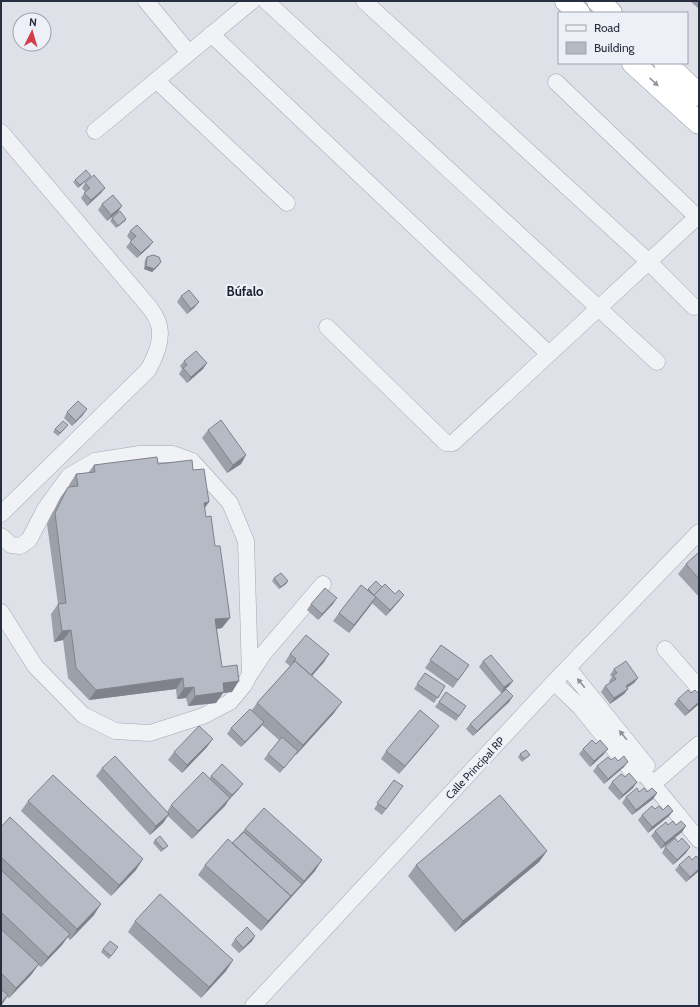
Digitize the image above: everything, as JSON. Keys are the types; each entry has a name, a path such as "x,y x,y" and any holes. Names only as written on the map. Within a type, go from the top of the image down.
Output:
{"highway":[{"path":"566,1 578,12"},
{"path":"598,1 610,12"},
{"path":"634,64 699,124"},
{"path":"666,64 699,95"},
{"path":"674,101 679,97 686,98 699,108"}],"street":[{"path":"146,1 189,53"},
{"path":"95,130 252,1"},
{"path":"266,1 657,362"},
{"path":"364,1 649,262 694,307"},
{"path":"211,34 549,354"},
{"path":"156,80 287,203"},
{"path":"328,327 446,443 450,444 453,443 698,216 556,82"},
{"path":"1,132 150,308 158,322 160,338 156,355 148,370 1,514"},
{"path":"1,536 11,545 20,546 29,540 45,509 69,476 95,461 140,454 173,454 192,461 230,503 246,541 250,674"},
{"name":"Calle Principal RP","path":"253,1006 554,682 699,532"},
{"path":"1,612 35,666 83,715 116,731 150,733 203,716 230,702 244,685 264,653 323,584"},
{"path":"665,649 699,688"},
{"path":"568,668 641,770"},
{"path":"554,682 654,784 699,840"},
{"path":"654,784 699,744"}],"building":[{"path":"86,170 91,176 80,185 75,180"},
{"path":"94,175 105,188 91,200 84,193 90,188 85,183"},
{"path":"113,195 122,206 111,215 102,204"},
{"path":"120,211 126,219 118,226 112,218"},
{"path":"137,225 153,242 141,253 130,242 136,236 130,231"},
{"path":"153,255 159,257 161,262 154,269 146,266 147,257"},
{"path":"189,290 199,302 191,309 181,296"},
{"path":"196,351 207,363 191,377 183,368 187,365 184,361"},
{"path":"78,401 87,409 76,421 67,412"},
{"path":"221,420 246,455 233,465 208,430"},
{"path":"63,421 68,425 60,433 55,429"},
{"path":"157,457 158,464 192,460 193,470 204,469 209,502 204,503 206,517 211,516 215,546 220,546 230,618 215,619 222,667 237,665 239,681 223,683 224,692 195,696 194,687 184,688 183,678 96,690 76,668 71,630 62,631 58,604 66,603 55,513 68,487 78,486 76,474 95,472 94,465"},
{"path":"699,552 699,579 686,564"},
{"path":"281,573 288,581 281,587 274,578"},
{"path":"376,581 382,587 374,595 368,589"},
{"path":"385,584 395,594 399,590 404,595 390,610 374,595"},
{"path":"361,585 376,597 354,625 339,613"},
{"path":"325,588 337,598 322,614 311,604"},
{"path":"306,635 329,654 311,675 295,661 293,662 296,659 290,654"},
{"path":"441,645 469,665 458,680 430,660"},
{"path":"491,655 513,681 504,687 483,661"},
{"path":"295,661 342,702 303,745 257,703"},
{"path":"626,661 638,678 626,686 628,689 614,698 605,686 616,679 613,675 617,673 614,669"},
{"path":"425,673 445,686 438,698 417,684"},
{"path":"506,689 513,696 477,731 470,724"},
{"path":"688,690 691,693 695,690 699,694 699,702 689,711 678,699"},
{"path":"446,692 466,706 459,716 439,702"},
{"path":"250,709 264,722 245,742 231,728"},
{"path":"420,710 439,726 405,766 386,751"},
{"path":"199,726 213,739 187,765 174,752"},
{"path":"282,737 298,751 284,768 268,754"},
{"path":"592,740 596,744 600,740 608,749 594,761 583,749"},
{"path":"526,750 530,755 524,759 520,754"},
{"path":"115,756 169,814 156,826 102,768"},
{"path":"624,756 628,762 608,779 597,766 608,757 611,760 615,757 618,761"},
{"path":"222,764 243,784 232,795 211,776"},
{"path":"203,772 230,798 198,831 171,805"},
{"path":"629,773 637,782 623,795 612,782 621,774 625,777"},
{"path":"53,775 143,859 119,885 28,801"},
{"path":"394,780 403,786 386,809 377,803"},
{"path":"637,788 639,792 644,788 647,792 652,788 657,793 636,810 626,797"},
{"path":"500,795 547,851 463,921 416,865"},
{"path":"668,805 673,811 652,827 642,815 652,806 655,809 659,806 663,810"},
{"path":"264,808 322,860 304,881 245,829"},
{"path":"10,817 101,904 77,929 1,857 1,827"},
{"path":"673,821 676,825 681,821 686,826 665,843 655,831 666,822 668,825"},
{"path":"244,832 302,884 291,896 232,843"},
{"path":"160,836 168,846 163,849 155,840"},
{"path":"675,838 678,842 682,838 690,847 677,860 665,847"},
{"path":"228,839 291,896 268,921 205,865"},
{"path":"689,856 692,860 696,856 699,859 699,869 690,877 679,865"},
{"path":"1,870 70,934 48,957 1,912"},
{"path":"160,894 233,960 209,987 135,921"},
{"path":"247,927 255,936 243,948 235,939"},
{"path":"1,929 39,964 16,988 1,973"},
{"path":"110,941 118,947 111,956 103,949"},
{"path":"1,989 8,995 1,1003"}],"district":[{"name":"Búfalo","path":"245,291"}]}
